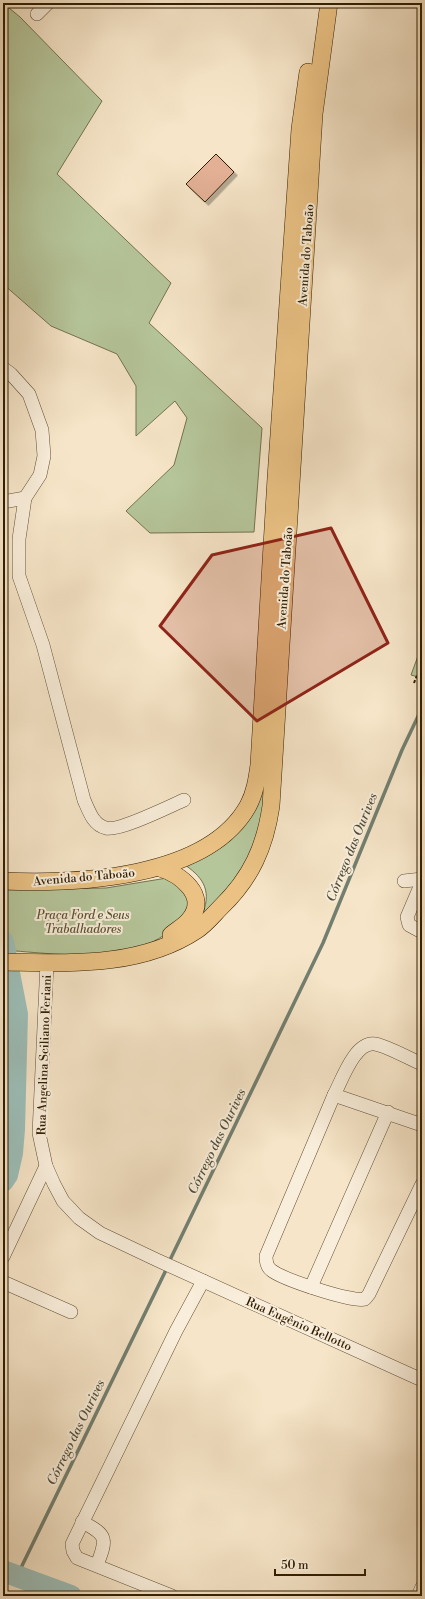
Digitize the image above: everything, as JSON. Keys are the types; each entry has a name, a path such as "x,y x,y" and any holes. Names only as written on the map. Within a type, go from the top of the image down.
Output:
{"main road":[{"name":"Avenida do Taboão","path":"3,882 133,875 160,868 193,853 218,839 232,827 248,806 256,788 259,765 276,470 300,129 318,3"},
{"name":"Avenida do Taboão","path":"41,963 99,962 150,951 190,920 202,915 235,893 256,862 267,832 271,806 314,114 330,3"},
{"path":"160,868 178,876 190,887 202,915"},
{"path":"3,962 41,963"}],"street":[{"path":"37,14 48,3"},
{"path":"3,368 11,374 30,394 42,430 44,456 40,475 25,498 19,539 19,576 43,645 84,800 92,818 99,825 107,829 119,827 184,800"},
{"path":"3,502 25,498"},
{"path":"404,881 422,879"},
{"path":"422,882 407,917 410,925 422,932"},
{"name":"Rua Angelina Sciliano Feriani","path":"41,963 39,1133 46,1166 63,1201 79,1218 100,1233 176,1269"},
{"path":"422,1064 375,1044 365,1046 356,1053 334,1095 266,1256 270,1270 311,1287 355,1300 364,1299 369,1294 422,1184"},
{"path":"334,1095 388,1112 422,1125"},
{"path":"311,1287 388,1112"},
{"path":"3,1257 46,1166"},
{"name":"Rua Eugênio Bellotto","path":"176,1269 422,1380"},
{"path":"172,1596 77,1558 73,1551 72,1544 176,1331 204,1281"},
{"path":"3,1282 71,1312"},
{"path":"82,1522 99,1530 103,1539 104,1547 97,1565"},
{"path":"418,1596 422,1587"}],"path":[{"path":"414,683 422,663"}],"highlighted area":[{"path":"331,528 388,643 257,721 160,626 212,555"}],"green space":[{"path":"3,3 20,17 102,101 57,174 171,283 149,323 262,428 254,532 150,533 126,511 174,465 187,418 175,401 136,436 136,386 117,354 51,326 3,284"},
{"path":"422,645 422,678 411,675"},
{"path":"267,784 267,798 252,857 213,909 203,913 206,904 206,890 200,878 182,863 249,814"},
{"name":"Praça Ford e Seus Trabalhadores","path":"167,878 175,881 190,901 177,923 158,939 135,948 109,953 81,955 3,950 3,890 106,888"}],"building":[{"path":"216,154 234,172 205,202 186,184"}],"waterway":[{"name":"Córrego das Ourives","path":"169,1262 323,943 402,750 422,708"},
{"path":"3,942 17,1014 12,1153 7,1175 3,1181"},
{"name":"Córrego das Ourives","path":"17,1576 167,1268"},
{"path":"3,1571 71,1596"}]}
